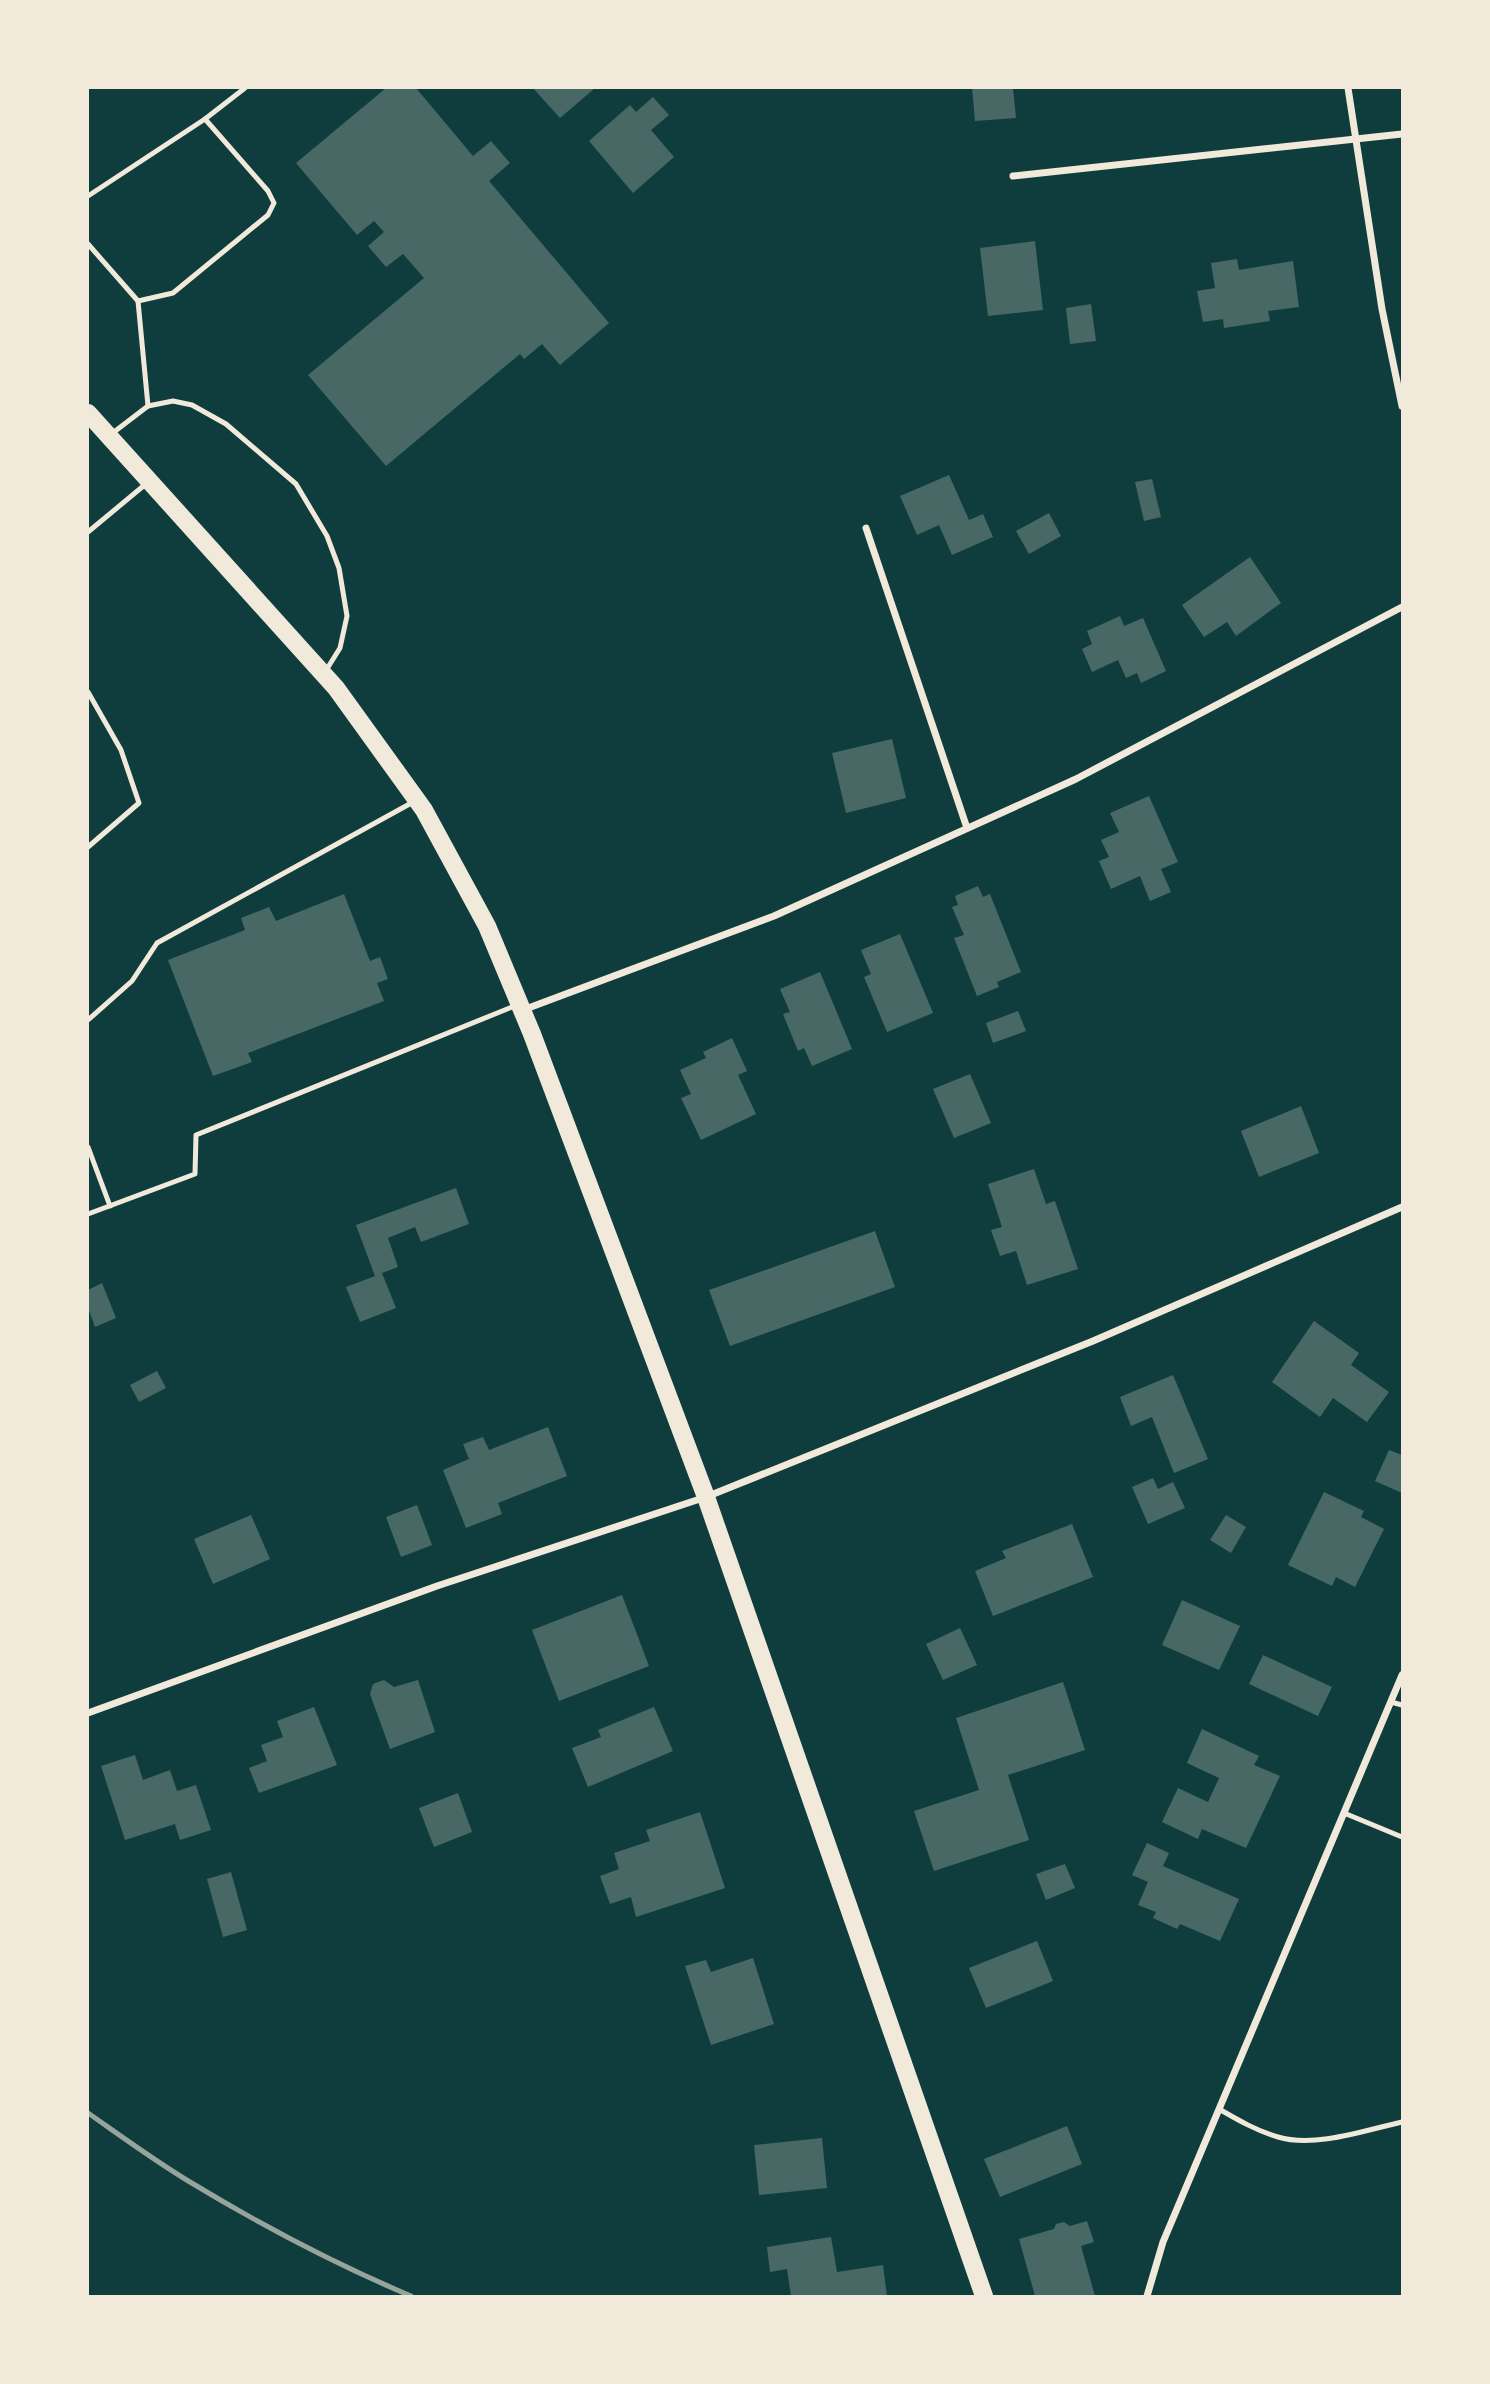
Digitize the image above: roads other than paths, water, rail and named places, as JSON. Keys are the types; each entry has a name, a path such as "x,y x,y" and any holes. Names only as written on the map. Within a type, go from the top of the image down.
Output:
{"main road":[{"path":"88,413 336,688 417,800 487,926 521,1007 706,1497 984,2297"}],"street":[{"path":"1348,88 1382,309 1402,407"},
{"path":"1013,176 1402,134"},
{"path":"866,528 968,828"},
{"path":"521,1007 774,916 1076,779 1402,607"},
{"path":"88,1713 437,1586 706,1497 1093,1341 1402,1207"},
{"path":"1147,2297 1163,2242 1402,1675"}],"lane":[{"path":"88,196 205,119 244,88"},
{"path":"138,301 173,293 268,215 274,203 268,191 205,119"},
{"path":"88,244 138,301 148,406"},
{"path":"109,436 148,406 173,401 192,405 226,424 296,484 327,536 339,568 347,616 340,648 324,675"},
{"path":"88,532 149,481"},
{"path":"88,692 121,750 139,803 88,847"},
{"path":"88,1020 132,981 157,943 417,800"},
{"path":"88,1214 195,1174 196,1135 521,1007"},
{"path":"88,1147 110,1206"},
{"path":"1391,1702 1402,1705"},
{"path":"1345,1813 1402,1837"},
{"path":"1219,2109 1246,2125 1280,2138 1322,2140 1402,2122"}],"railway":[{"path":"88,2113 164,2166 244,2213 326,2257 411,2296"}]}
